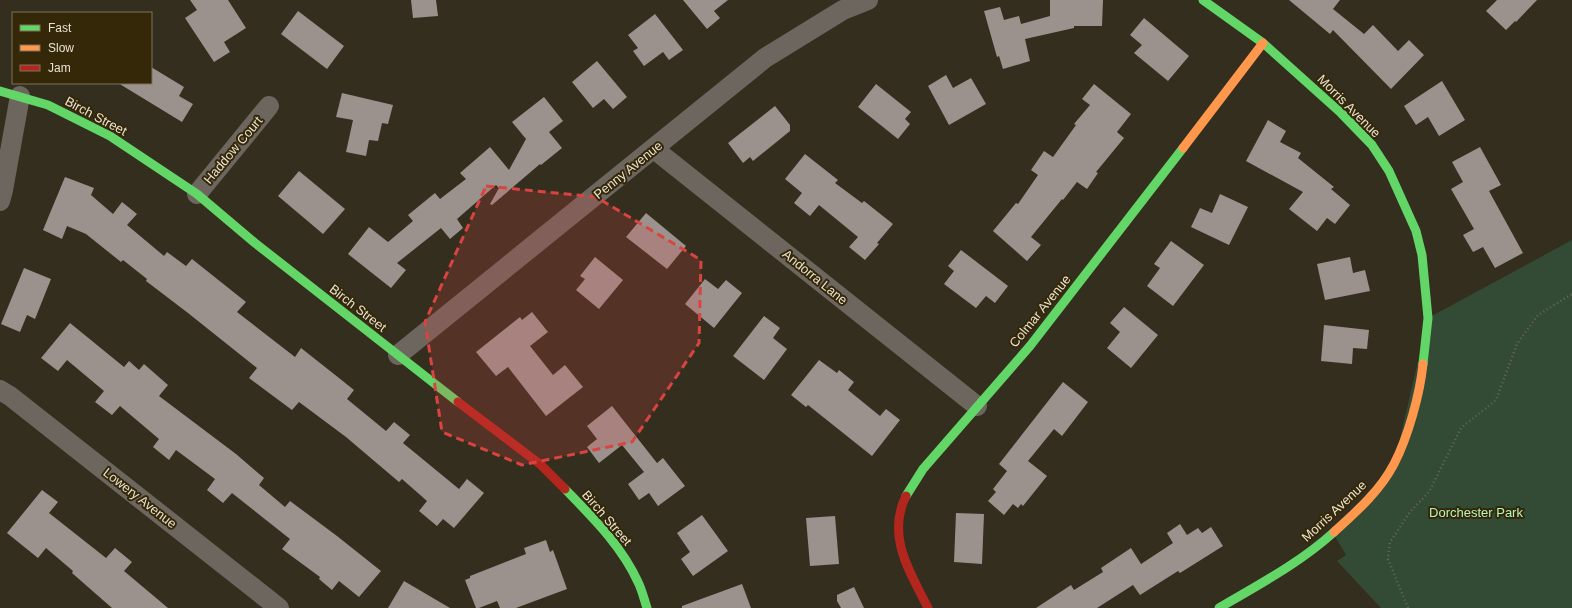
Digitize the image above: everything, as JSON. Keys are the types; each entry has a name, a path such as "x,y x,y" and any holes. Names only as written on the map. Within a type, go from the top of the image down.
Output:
{"street":[{"name":"Penny Avenue","path":"398,355 765,58 842,10 868,0"},
{"path":"1203,0 1263,44"},
{"name":"Colmar Avenue","path":"928,608 908,565 900,542 898,521 904,501 913,482 977,406 1034,342 1263,44"},
{"name":"Morris Avenue","path":"1219,608 1289,566 1321,544 1361,507 1378,487 1394,464 1411,420 1422,375 1428,318 1422,255 1416,231 1389,172 1372,145 1341,113 1263,44"},
{"name":"Birch Street","path":"0,91 48,105 110,136 197,194 255,243 541,465 605,531 621,552 638,582 648,608"},
{"path":"0,201 20,96"},
{"name":"Haddow Court","path":"197,194 269,106"},
{"name":"Andorra Lane","path":"654,148 977,406"},
{"name":"Lowery Avenue","path":"0,390 10,396 279,608"}],"path":[{"path":"1408,608 1388,559 1390,542 1410,512 1429,492 1462,428 1496,400 1517,344 1521,338 1538,315 1572,294"}],"highlighted area":[{"path":"486,186 596,197 701,260 699,343 632,442 522,465 442,432 425,322"}],"green space":[{"name":"Dorchester Park","path":"1572,240 1572,608 1381,608 1337,561 1346,555 1333,533 1394,464 1428,318"}],"building":[{"path":"190,0 228,0 246,28 224,42 230,52 214,62 185,18 197,10"},
{"path":"411,0 436,0 438,16 413,18"},
{"path":"683,0 728,0 714,11 720,18 707,29"},
{"path":"1050,0 1103,0 1102,26 1074,26 1074,28 1025,39 1030,61 1003,69 999,56 997,57 984,11 1000,7 1004,20 1019,16 1021,24 1050,16"},
{"path":"1289,0 1340,0 1333,9 1364,34 1373,25 1398,51 1409,40 1424,55 1391,89 1333,30 1330,34"},
{"path":"1497,0 1537,0 1516,22 1515,21 1506,30 1486,11"},
{"path":"298,11 344,46 327,69 281,34"},
{"path":"655,14 683,50 669,60 663,52 644,66 633,51 638,48 628,35"},
{"path":"1144,18 1189,56 1168,81 1134,53 1142,45 1130,35"},
{"path":"597,61 627,97 613,109 604,99 593,108 572,82"},
{"path":"152,68 184,87 179,96 193,104 182,122 120,84 152,84"},
{"path":"946,75 953,88 971,78 986,104 949,125 928,86"},
{"path":"1442,81 1465,120 1439,136 1428,117 1416,125 1404,106"},
{"path":"876,84 911,112 905,119 910,124 898,139 858,107"},
{"path":"1094,84 1131,114 1117,132 1124,138 1096,172 1098,173 1087,189 1077,182 1031,237 1041,245 1027,261 993,231 1016,203 1018,204 1038,175 1031,170 1044,151 1053,157 1076,125 1074,124 1090,105 1082,99"},
{"path":"342,93 393,105 388,124 382,123 378,141 369,140 366,156 346,152 353,120 336,117"},
{"path":"544,97 563,121 549,132 562,148 541,165 540,164 492,205 490,204 499,188 496,185 457,219 463,228 450,239 441,228 397,263 406,270 391,288 348,254 369,227 388,242 413,221 408,215 435,193 440,199 466,179 460,173 490,147 509,170 526,139 512,122"},
{"path":"775,106 790,125 790,131 753,161 750,157 743,163 728,143"},
{"path":"1268,120 1286,131 1280,142 1301,153 1298,158 1334,187 1331,189 1350,205 1335,224 1327,218 1317,231 1289,209 1303,192 1246,161"},
{"path":"1480,147 1501,185 1489,191 1523,253 1495,268 1483,247 1473,252 1463,235 1474,229 1451,189 1463,182 1452,162"},
{"path":"805,154 838,180 835,183 862,203 864,201 893,224 877,243 879,244 865,260 849,247 858,237 819,205 810,216 794,203 802,193 785,179"},
{"path":"299,171 345,209 323,234 278,196"},
{"path":"65,177 94,188 91,195 113,214 122,202 137,214 127,225 164,256 167,252 186,266 192,259 246,302 237,312 295,357 301,348 339,378 354,390 347,399 386,431 394,422 410,435 403,443 459,489 467,479 484,493 454,528 443,519 437,526 419,511 427,501 402,479 399,482 346,437 299,402 292,410 249,378 257,368 146,281 147,279 123,260 121,262 86,234 67,226 62,239 43,230"},
{"path":"1220,194 1248,207 1229,245 1191,227 1200,208 1212,213"},
{"path":"646,213 686,246 667,269 626,237"},
{"path":"1171,241 1204,265 1173,306 1147,286 1160,268 1154,264"},
{"path":"961,250 1008,286 995,303 986,296 976,308 944,284 954,271 948,266"},
{"path":"595,257 623,280 599,309 576,290 585,279 580,276"},
{"path":"1350,257 1353,273 1365,270 1370,291 1325,300 1317,264"},
{"path":"24,268 51,279 35,319 27,315 20,332 1,324"},
{"path":"705,279 718,289 726,280 742,293 714,328 685,304"},
{"path":"1124,307 1158,335 1131,368 1107,348 1120,332 1110,323"},
{"path":"532,312 548,332 530,346 553,375 565,365 583,387 546,416 508,367 496,376 476,352 520,317 522,320"},
{"path":"764,316 780,328 773,338 787,349 764,380 733,356"},
{"path":"70,323 124,367 129,361 139,370 144,364 168,385 159,396 236,454 264,478 259,485 285,507 290,501 381,571 359,597 339,581 332,590 319,579 320,577 282,549 290,539 232,493 223,503 207,490 215,479 176,450 169,460 153,447 159,439 120,406 112,415 95,402 104,391 67,360 58,371 41,358"},
{"path":"1324,325 1369,330 1367,349 1353,348 1352,364 1321,361"},
{"path":"819,360 837,373 839,370 854,382 848,390 880,416 886,409 900,420 872,456 808,405 806,407 791,395"},
{"path":"1063,382 1088,402 1062,436 1054,429 1028,461 1047,476 1023,506 1021,504 1018,508 1013,504 1004,515 988,501 996,492 993,489 1007,471 999,464"},
{"path":"612,406 657,463 663,458 685,486 658,506 649,493 639,500 628,484 644,472 622,445 599,463 587,447 597,439 587,426"},
{"path":"42,490 58,502 49,513 106,558 115,548 132,562 124,571 168,608 112,608 46,548 38,558 7,533"},
{"path":"956,513 984,514 982,564 954,562"},
{"path":"702,515 728,551 693,576 681,559 690,552 677,533"},
{"path":"835,516 839,564 810,566 806,518"},
{"path":"1180,524 1187,535 1198,528 1202,533 1211,527 1223,546 1180,573 1178,571 1140,595 1133,585 1097,608 1036,608 1071,585 1074,590 1103,572 1101,568 1131,548 1141,564 1173,543 1167,533"},
{"path":"546,540 550,552 553,550 567,589 516,608 500,608 497,601 476,608 465,580 470,578 470,576 526,554 524,548"},
{"path":"404,581 450,608 388,608"},
{"path":"742,584 751,608 682,608 682,606"},
{"path":"854,587 864,608 841,608 837,601 837,595"}],"traffic: fast":[{"path":"1203,0 1263,43 1341,113 1372,145 1389,171 1416,231 1422,255 1428,318 1423,364"},
{"path":"0,91 48,105 110,136 197,194 255,243 458,402"},
{"path":"906,496 923,469 1030,346 1183,148"},
{"path":"565,489 615,544 631,569 639,585 647,608"},
{"path":"1219,608 1293,564 1334,532"}],"traffic: slow":[{"path":"1183,148 1263,43"},
{"path":"1334,532 1375,492 1394,464 1413,415 1423,364"}],"traffic: jam":[{"path":"458,402 541,465 565,489"},
{"path":"906,496 900,511 898,525 899,540 908,567 928,608"}]}
